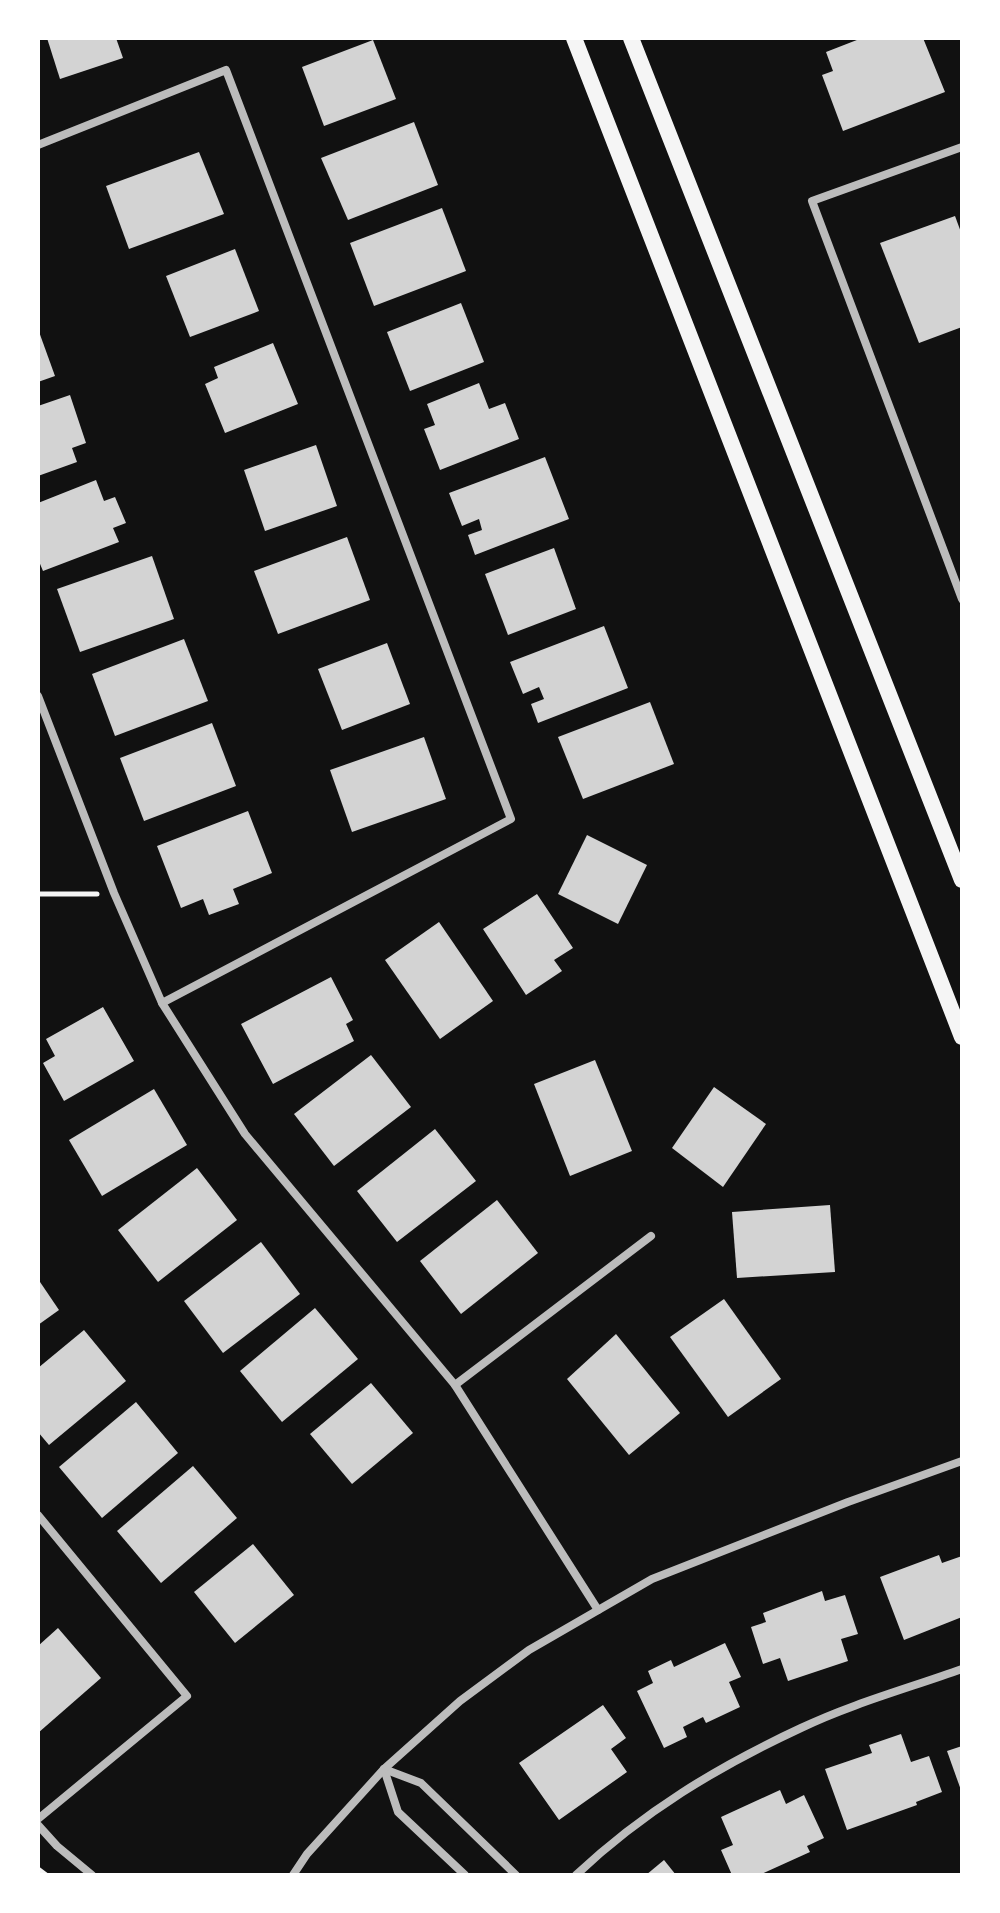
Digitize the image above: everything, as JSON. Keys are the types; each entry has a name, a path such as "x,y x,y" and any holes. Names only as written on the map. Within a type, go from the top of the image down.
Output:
{"main road":[{"path":"574,38 962,1037"},
{"path":"631,38 962,880"}],"street":[{"path":"38,145 226,70 511,819 162,1003"},
{"path":"962,147 812,201 962,599"},
{"path":"38,696 114,893 162,1003 245,1134 455,1385 598,1610"},
{"path":"455,1385 651,1236"},
{"path":"293,1875 307,1854 384,1769 460,1701 518,1658 652,1579 962,1461"},
{"path":"38,1515 187,1696 38,1819"},
{"path":"576,1875 615,1838 695,1782 803,1727 962,1669"},
{"path":"384,1769 398,1812 465,1875"},
{"path":"384,1769 421,1783 516,1875"},
{"path":"38,1825 57,1846 92,1875"}],"path":[{"path":"38,894 114,893"},
{"path":"38,1869 46,1875"}],"building":[{"path":"47,38 116,38 123,58 60,79"},
{"path":"862,38 923,38 945,92 843,131 822,75 833,71 826,52"},
{"path":"373,40 396,99 324,126 302,67"},
{"path":"414,122 438,185 348,220 321,158"},
{"path":"199,152 224,214 129,249 106,186"},
{"path":"442,208 466,271 374,306 350,243"},
{"path":"955,216 962,235 962,327 919,343 880,243"},
{"path":"235,249 259,311 190,337 166,276"},
{"path":"461,303 484,362 410,391 387,332"},
{"path":"38,329 55,376 38,382"},
{"path":"273,343 298,404 225,433 205,384 218,378 214,367"},
{"path":"479,383 489,409 505,403 519,439 440,470 424,429 435,425 427,404"},
{"path":"70,395 86,443 72,448 77,462 38,476 38,406"},
{"path":"316,445 337,506 265,531 244,470"},
{"path":"545,457 569,519 475,555 468,535 482,530 479,519 462,526 449,493"},
{"path":"96,480 104,501 115,497 126,523 113,528 119,542 43,571 38,559 38,503"},
{"path":"347,537 370,600 278,634 254,571"},
{"path":"554,548 576,609 508,635 485,574"},
{"path":"152,556 174,619 80,652 57,589"},
{"path":"604,626 628,688 538,723 531,704 544,699 539,687 523,694 510,662"},
{"path":"184,639 208,701 115,736 92,674"},
{"path":"387,643 410,704 342,730 318,669"},
{"path":"650,702 674,764 583,799 558,737"},
{"path":"212,723 236,786 144,821 120,758"},
{"path":"424,737 446,799 352,832 330,770"},
{"path":"248,811 272,873 233,889 239,904 209,915 203,899 181,908 157,846"},
{"path":"587,835 647,865 618,924 558,894"},
{"path":"537,894 573,948 554,960 562,971 526,995 483,929"},
{"path":"439,922 493,1001 440,1039 385,960"},
{"path":"331,977 353,1020 346,1024 354,1041 273,1084 241,1024"},
{"path":"103,1007 134,1061 64,1101 43,1063 55,1056 46,1039"},
{"path":"371,1055 411,1107 334,1166 294,1114"},
{"path":"595,1060 632,1151 570,1176 534,1084"},
{"path":"714,1087 766,1124 723,1187 672,1148"},
{"path":"154,1089 187,1145 102,1196 69,1140"},
{"path":"435,1129 476,1181 397,1242 357,1191"},
{"path":"197,1168 237,1220 158,1282 118,1230"},
{"path":"497,1200 538,1253 461,1314 420,1261"},
{"path":"830,1205 835,1272 737,1278 732,1212"},
{"path":"261,1242 300,1294 223,1353 184,1301"},
{"path":"38,1279 59,1310 38,1325"},
{"path":"724,1299 781,1379 728,1417 670,1337"},
{"path":"315,1308 358,1359 282,1422 240,1371"},
{"path":"84,1330 126,1381 49,1445 38,1432 38,1368"},
{"path":"616,1334 680,1413 629,1455 567,1379"},
{"path":"371,1383 413,1433 352,1484 310,1434"},
{"path":"136,1402 178,1453 102,1518 59,1467"},
{"path":"193,1466 237,1518 161,1583 117,1531"},
{"path":"253,1544 294,1595 235,1643 194,1592"},
{"path":"939,1555 942,1563 962,1556 962,1617 904,1640 880,1577"},
{"path":"822,1591 825,1601 845,1595 858,1634 841,1639 848,1661 788,1681 780,1658 763,1664 751,1627 766,1622 763,1613"},
{"path":"58,1628 101,1678 38,1733 38,1646"},
{"path":"725,1643 741,1677 729,1682 740,1707 706,1723 703,1717 683,1727 687,1737 664,1748 637,1691 653,1683 648,1671 671,1660 674,1667"},
{"path":"603,1705 626,1738 611,1749 627,1772 559,1820 519,1763"},
{"path":"901,1734 911,1762 929,1756 942,1792 916,1802 917,1805 847,1830 825,1769 872,1753 869,1745"},
{"path":"962,1746 962,1793 947,1751"},
{"path":"780,1790 786,1804 804,1795 824,1838 807,1846 810,1852 759,1875 732,1875 721,1850 733,1845 721,1817"},
{"path":"664,1860 676,1875 646,1875"}]}
